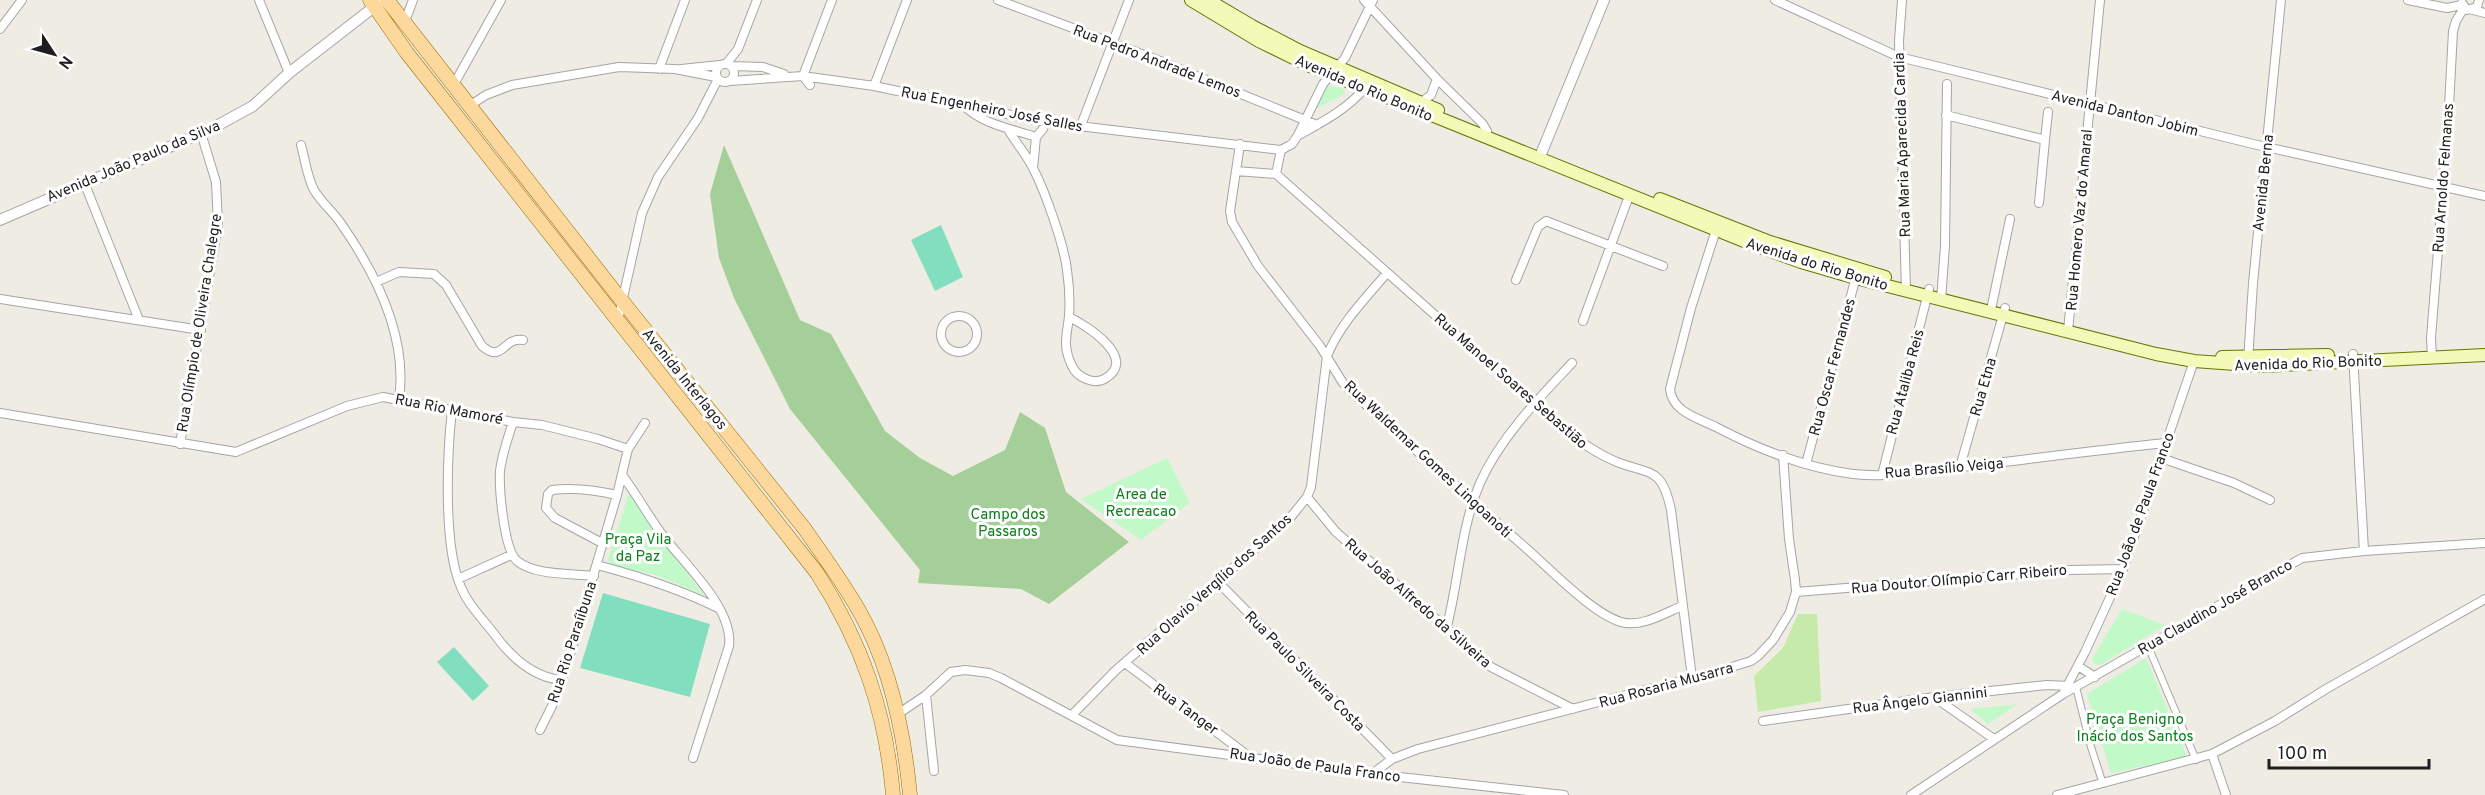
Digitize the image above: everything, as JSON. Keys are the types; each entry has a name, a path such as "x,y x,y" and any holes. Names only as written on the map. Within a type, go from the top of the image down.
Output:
{"main road":[{"name":"Avenida do Rio Bonito","path":"1191,0 1276,50 1422,103 1629,196 1770,242 1857,274 2068,328 2159,348 2248,362"},
{"name":"Avenida do Rio Bonito","path":"1208,0 1364,89 1717,226"},
{"name":"Avenida Interlagos","path":"379,2 404,24 623,303 804,528 827,561 859,610 881,660 898,714 910,795"},
{"name":"Avenida Interlagos","path":"379,2 408,53 798,546 841,610 856,640 884,723 893,795"},
{"name":"Avenida do Rio Bonito","path":"1942,296 1992,305 2004,312"},
{"name":"Avenida do Rio Bonito","path":"2068,328 2156,354 2194,361 2248,362 2485,355"},
{"name":"Avenida do Rio Bonito","path":"2432,355 2485,348"}],"street":[{"path":"259,0 289,73"},
{"path":"404,24 413,0"},
{"path":"453,86 501,0"},
{"path":"659,69 685,0"},
{"path":"618,320 642,213 658,177 698,118 717,78 716,70 726,65 738,49 757,0"},
{"path":"810,85 803,76 832,0"},
{"path":"874,86 907,0"},
{"name":"Rua Pedro Andrade Lemos","path":"998,0 1317,125"},
{"path":"1080,128 1129,0"},
{"path":"1540,156 1604,0"},
{"name":"Avenida Danton Jobim","path":"1775,0 1899,57 2267,148 2485,196"},
{"name":"Rua Maria Aparecida Cardia","path":"1902,0 1899,57 1901,186 1907,287"},
{"name":"Rua Homero Vaz do Amaral","path":"2068,328 2100,0"},
{"name":"Avenida Berna","path":"2248,362 2253,283 2281,0"},
{"path":"2408,0 2447,8 2465,6 2485,12"},
{"path":"0,29 21,1"},
{"path":"2479,1 2485,12"},
{"name":"Rua Arnoldo Felmanas","path":"2432,355 2453,31 2465,6 2479,1"},
{"name":"Avenida João Paulo da Silva","path":"0,220 201,133 253,106 289,73 379,2"},
{"path":"1236,171 1276,174 1281,150 1292,144 1334,71 1345,58 1369,2 1487,131"},
{"path":"717,78 721,81 730,81 735,72 726,65"},
{"name":"Rua Engenheiro José Salles","path":"469,106 486,95 512,85 619,67 678,69 726,65 763,67 788,75"},
{"name":"Rua Engenheiro José Salles","path":"678,69 717,78"},
{"name":"Rua Engenheiro José Salles","path":"730,81 758,80 788,75 803,76 856,88 874,86 1080,128 1281,150"},
{"path":"1408,107 1422,103 1431,95 1437,79"},
{"path":"1942,296 1945,246 1947,84"},
{"path":"1298,135 1341,110 1356,99 1364,89"},
{"path":"962,104 973,114 1009,131 1036,137"},
{"path":"2039,203 2048,112"},
{"path":"1946,115 2045,140"},
{"path":"1031,119 1036,137 1033,168"},
{"path":"1036,137 1040,134 1045,122"},
{"path":"1009,131 1033,168 1065,254 1069,317 1065,339 1072,366 1077,374 1090,381 1107,378 1116,368 1116,361 1109,347 1090,329 1069,317"},
{"name":"Rua Olímpio de Oliveira Chalegre","path":"180,444 201,330 218,216 216,182 201,133"},
{"name":"Rua Waldemar Gomes Lingoanoti","path":"1240,144 1230,211 1232,222 1258,266 1327,356 1343,383 1473,502 1581,596 1622,622 1644,621 1682,606"},
{"path":"301,145 313,188 339,221 376,282 400,356 402,376 399,399"},
{"name":"Rua Manoel Soares Sebastião","path":"1276,174 1568,433 1593,452 1618,463 1639,468 1661,481 1667,490 1671,510 1692,678"},
{"path":"84,182 139,320"},
{"path":"1583,321 1629,196"},
{"path":"1992,305 2010,219"},
{"path":"1516,280 1538,227 1546,221 1663,267"},
{"name":"Rua Brasílio Veiga","path":"1717,226 1691,308 1670,389 1670,397 1680,409 1737,438 1806,464 1854,474 1882,475 1928,472 2165,443"},
{"path":"376,282 399,272 434,274 442,280 482,346 490,353 496,353 513,341 523,340"},
{"name":"Rua Olavio Vergílio dos Santos","path":"1072,715 1125,663 1290,518 1307,497 1311,488 1327,356 1334,339 1347,319 1387,273"},
{"name":"Rua Oscar Fernandes","path":"1806,464 1857,274"},
{"name":"Rua Ataliba Reis","path":"1882,475 1928,292"},
{"path":"0,299 201,330"},
{"name":"Rua Etna","path":"1960,467 2004,312"},
{"path":"960,315 973,322 977,338 968,350 959,353 951,351 944,346 940,337 941,329 945,321 952,316 960,315"},
{"path":"2353,358 2364,551"},
{"name":"Rua João de Paula Franco","path":"1915,794 2069,689 2123,569 2194,361"},
{"path":"1446,630 1455,600 1461,552 1473,502 1491,464 1535,404 1572,363"},
{"name":"Rua Rio Mamoré","path":"180,444 242,451 358,402 383,397 513,422 543,425 628,449"},
{"path":"452,410 448,503 458,579 469,603 514,658 544,676 561,680"},
{"path":"0,413 180,444"},
{"path":"513,422 503,451 500,472 502,508 511,555 527,566 541,570 594,576"},
{"path":"628,449 645,423"},
{"name":"Rua Rio Paraíibuna","path":"540,730 553,704 594,576 628,449"},
{"name":"Rua Rosaria Musarra","path":"1372,774 1392,759 1418,748 1692,678 1751,661 1758,656 1782,627 1790,612 1796,592 1789,539 1783,455"},
{"path":"2161,458 2234,483 2270,500"},
{"path":"622,475 661,533 710,593 719,608 730,636 729,646 693,758"},
{"path":"602,543 555,518 546,508 545,502 552,490 565,488 582,488 617,495"},
{"name":"Rua João Alfredo da Silveira","path":"1307,497 1336,532 1491,668 1573,709"},
{"name":"Rua Claudino José Branco","path":"2069,689 2095,677 2293,562 2311,556 2485,543"},
{"path":"458,579 511,555"},
{"path":"597,565 653,580 719,608"},
{"name":"Rua Doutor Olímpio Carr Ribeiro","path":"1796,592 2070,570 2123,569"},
{"name":"Rua Paulo Silveira Costa","path":"1218,582 1392,759"},
{"path":"2057,795 2212,754 2276,721 2326,689 2485,598"},
{"path":"2148,646 2196,760"},
{"name":"Rua Tanger","path":"1125,663 1247,756"},
{"path":"2078,666 2095,677"},
{"name":"Rua João de Paula Franco","path":"898,714 926,696 951,672 964,670 989,673 1117,740 1372,774 1564,795"},
{"name":"Rua Ângelo Giannini","path":"1763,721 2047,684 2069,689"},
{"path":"2069,689 2103,784"},
{"path":"926,696 934,771"},
{"path":"1934,697 1994,739"},
{"path":"2212,754 2226,795"}],"green space":[{"path":"1327,86 1342,88 1345,94 1311,111 1323,88"},
{"name":"Campo dos Passaros","path":"724,145 800,320 831,334 885,431 920,458 953,476 1005,450 1020,412 1045,428 1066,492 1129,542 1049,604 1021,589 918,583 920,570 790,409 734,298 719,258 710,194"},
{"path":"941,225 963,277 935,291 911,240"},
{"name":"Area de Recreacao","path":"1167,458 1190,503 1141,540 1081,499"},
{"name":"Praça Vila da Paz","path":"629,492 636,498 658,536 704,595 656,575 613,566 608,560"},
{"path":"603,593 710,624 690,697 580,668"},
{"name":"Praça Benigno Inácio dos Santos","path":"2122,609 2165,625 2100,665 2093,663 2092,659"},
{"path":"1798,614 1817,614 1821,701 1758,712 1754,676 1783,648"},
{"path":"454,647 489,686 473,701 437,662"},
{"name":"Praça Benigno Inácio dos Santos","path":"2146,658 2187,757 2111,773 2087,694"},
{"path":"2018,704 1988,724 1970,709"}]}
